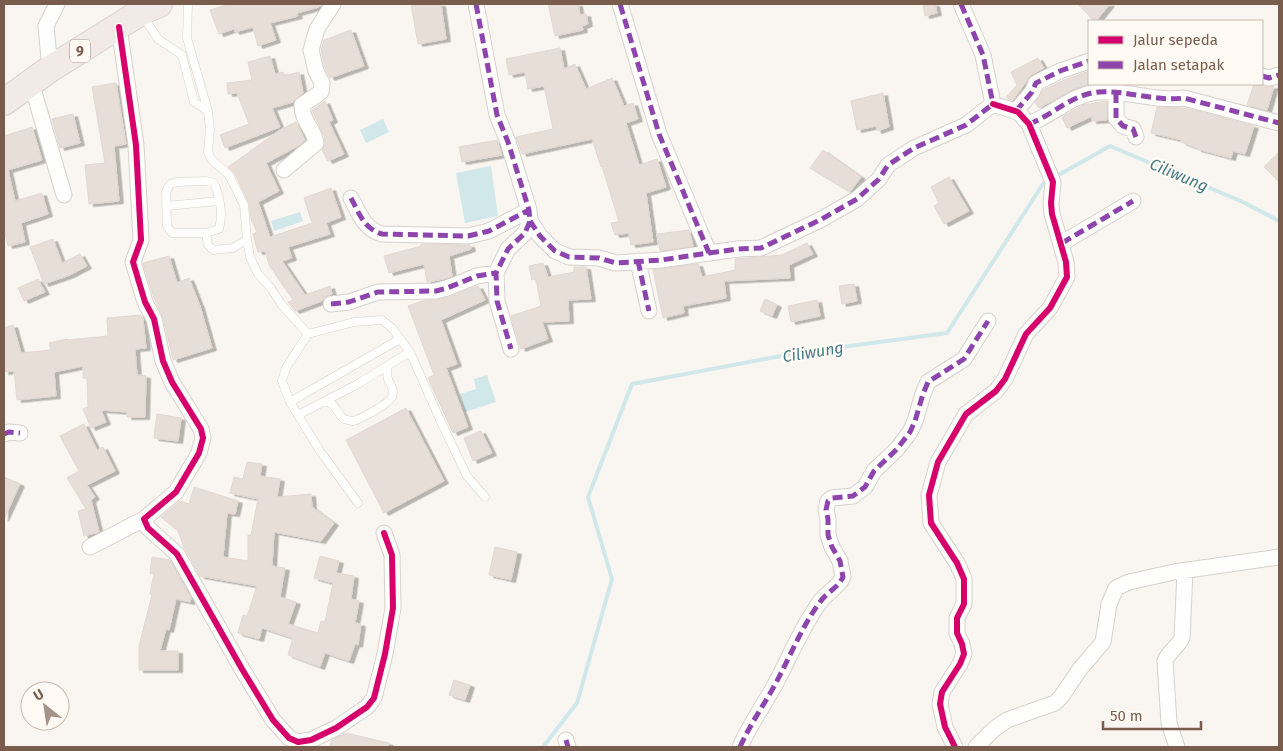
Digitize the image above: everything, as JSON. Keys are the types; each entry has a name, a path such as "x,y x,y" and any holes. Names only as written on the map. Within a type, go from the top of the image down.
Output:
{"highway":[{"name":"9","path":"4,102 41,76 150,8"}],"street":[{"path":"58,4 46,26 41,76 64,195"},
{"path":"284,170 316,143 316,138 302,115 302,105 321,92 322,84 316,71 311,50 317,28 334,4"},
{"path":"476,4 496,115 508,142 530,215 540,236 555,251 569,257 599,258 616,262 660,260 738,249 761,248 820,220 857,199 879,179 888,165 914,148 966,125 993,104"},
{"path":"620,4 660,134 709,253"},
{"path":"961,4 983,54 993,104"},
{"path":"90,547 144,519 176,492 199,453 203,438 201,429 172,382 163,361 154,319 145,302 133,262 141,240 136,145 119,27"},
{"path":"1016,111 1032,92 1036,83 1060,71 1088,61"},
{"path":"1029,124 1055,112 1067,102 1097,92 1172,100 1184,98 1279,123"},
{"path":"1116,93 1116,118 1122,126 1133,129 1136,137"},
{"path":"955,747 941,716 940,704 942,692 960,664 964,654 957,633 957,618 964,604 964,578 957,563 931,523 929,495 938,462 966,414 996,391 1005,379 1026,334 1050,308 1067,277 1062,243 1052,214 1053,182 1029,124 1016,111 993,104"},
{"path":"351,198 364,223 372,231 382,234 468,236 489,231 530,215"},
{"path":"1062,243 1133,201"},
{"path":"511,349 497,300 496,273 508,249 525,233 530,215"},
{"path":"638,261 649,310"},
{"path":"331,304 349,302 378,292 447,288 468,279 496,273"},
{"path":"740,747 820,601 834,590 843,577 840,561 828,535 827,503 832,498 853,496 865,487 874,471 897,450 910,432 916,421 922,394 928,382 964,359 988,321"},
{"path":"4,434 20,433"},
{"path":"144,519 148,528 177,554 273,720 289,738 298,742 311,740 336,728 368,707 374,698 394,608 392,555 384,533"},
{"path":"976,747 994,729 1007,720 1056,702 1061,697 1080,668 1102,642 1110,604 1116,588 1129,582 1174,572 1279,557"},
{"path":"1177,747 1169,723 1165,661 1182,638 1185,571"}],"lane":[{"path":"188,4 187,38 208,111 210,130 208,152 211,158 229,175 244,205 250,257 258,274 271,288 295,321 308,334"},
{"path":"150,8 158,39 182,55 194,102 208,111"},
{"path":"206,181 214,183 222,220 220,228 206,233 172,233 167,226 166,206 166,192 170,184 206,181"},
{"path":"166,206 219,201"},
{"path":"206,233 208,245 213,250 233,248 247,239"},
{"path":"358,503 320,451 290,402 282,381 286,368 308,334 354,322 382,320 392,328 410,352 467,476 485,497"},
{"path":"290,402 400,339"},
{"path":"298,415 310,411 388,367 410,352"},
{"path":"324,402 330,402 335,405 345,419 353,421 388,402 392,397 393,388 388,381 388,367"}],"water":[{"path":"383,119 389,132 366,143 360,130"},
{"path":"491,166 498,216 465,223 456,173"},
{"path":"300,212 303,221 274,231 271,221"},
{"path":"487,375 496,402 465,412 460,394 476,389 474,379"}],"building":[{"path":"229,4 319,4 319,7 297,13 298,16 270,23 276,40 258,46 253,27 235,32 234,29 219,34 210,10"},
{"path":"411,4 441,4 446,39 418,44"},
{"path":"548,4 578,4 580,15 586,14 588,24 582,26 583,30 555,36"},
{"path":"923,4 935,4 937,13 925,16"},
{"path":"1078,4 1110,4 1097,20 1093,20"},
{"path":"351,30 364,66 330,78 325,68 321,50 324,40"},
{"path":"560,48 564,69 575,64 586,89 612,78 624,106 633,103 638,119 626,123 639,165 657,159 666,187 646,193 653,242 631,245 629,233 615,235 611,223 619,222 592,139 522,154 516,137 553,129 544,86 528,89 525,72 509,75 506,59"},
{"path":"270,56 275,74 283,72 284,76 299,72 303,93 293,102 272,108 280,127 225,148 220,135 249,124 237,93 228,94 227,83 252,80 248,62"},
{"path":"1038,58 1044,68 1031,75 1013,100 1006,97 1017,85 1011,72"},
{"path":"1088,71 1088,85 1076,88 1039,108 1035,102 1043,90"},
{"path":"116,83 126,144 114,146 119,201 89,204 85,165 105,163 92,87"},
{"path":"1254,85 1274,86 1267,110 1247,105"},
{"path":"883,93 889,127 877,131 876,126 857,130 851,101"},
{"path":"325,101 333,120 329,122 344,154 328,161 322,150 325,145 324,136 312,110"},
{"path":"1107,101 1107,120 1092,121 1092,116 1067,128 1062,117 1083,105"},
{"path":"1157,107 1186,108 1254,126 1245,154 1233,151 1231,158 1197,149 1181,142 1182,140 1151,133"},
{"path":"73,114 80,143 60,148 52,119"},
{"path":"296,122 305,140 298,146 266,163 279,191 258,202 270,237 312,223 304,198 331,188 341,217 326,223 330,234 288,247 292,258 282,261 305,295 330,286 332,294 326,296 322,301 295,311 288,302 293,300 269,265 265,251 258,252 253,234 257,232 251,219 249,203 234,172 228,167 280,130"},
{"path":"32,127 42,160 8,170 15,201 42,193 48,214 21,223 25,242 8,246 4,228 4,136"},
{"path":"497,140 502,155 462,162 459,147"},
{"path":"823,150 861,177 850,192 810,168"},
{"path":"1279,152 1279,182 1264,167"},
{"path":"949,177 969,211 944,224 934,206 939,203 931,187"},
{"path":"689,230 693,246 660,251 657,234"},
{"path":"53,239 62,263 80,254 87,266 70,275 44,284 30,247"},
{"path":"807,243 813,254 789,265 790,278 724,281 726,298 683,306 684,313 663,318 653,270 698,264 702,277 735,270 735,259 782,255"},
{"path":"421,244 470,245 471,249 449,256 452,276 444,279 427,282 424,264 389,273 384,256 421,246"},
{"path":"169,256 177,283 189,278 200,306 212,348 173,360 163,317 154,298 143,263"},
{"path":"543,263 548,277 574,272 574,267 586,267 591,299 568,300 569,321 542,322 548,339 521,349 511,316 541,306 536,279 532,280 529,266"},
{"path":"38,279 45,292 24,301 18,288"},
{"path":"854,284 857,301 842,304 839,286"},
{"path":"478,286 485,300 441,320 457,364 446,368 468,427 453,433 428,378 434,375 408,306 422,301 449,297"},
{"path":"765,299 777,305 772,316 760,311"},
{"path":"817,300 820,316 791,322 788,306"},
{"path":"141,315 146,348 135,349 137,375 146,376 145,417 127,417 127,412 101,410 106,422 91,428 83,409 88,407 87,378 83,378 83,366 54,372 56,396 17,400 14,371 4,372 4,328 13,325 21,353 51,350 49,343 67,339 108,336 107,318"},
{"path":"406,408 444,481 384,513 346,440"},
{"path":"157,414 181,418 178,441 154,438"},
{"path":"84,424 97,450 103,447 115,471 87,485 95,497 91,500 99,532 84,536 78,511 86,509 67,478 79,471 60,436"},
{"path":"481,431 492,453 473,461 464,438"},
{"path":"247,462 262,464 260,476 280,479 277,497 311,494 312,507 334,523 321,541 274,532 272,566 285,568 280,597 296,602 288,624 318,633 321,621 325,622 333,583 314,578 320,556 339,561 336,573 354,576 351,599 359,601 355,623 361,624 358,645 355,644 349,661 325,653 320,667 288,655 293,638 262,628 259,639 238,633 243,615 247,616 257,586 200,576 184,547 178,531 161,517 180,501 189,504 194,487 238,501 235,514 227,513 223,557 248,561 248,535 251,535 258,499 230,493 234,477 243,479"},
{"path":"4,477 20,484 4,519"},
{"path":"495,547 517,552 511,580 489,575"},
{"path":"152,557 170,560 191,598 190,602 176,599 169,630 166,629 160,651 178,651 178,670 139,670 139,646 152,595 150,594 154,574 150,573"},
{"path":"454,680 470,685 465,700 449,695"},
{"path":"346,733 389,743 388,747 330,747 331,741"}],"waterway":[{"name":"Ciliwung","path":"1055,177 1110,146 1243,202 1279,221"},
{"name":"Ciliwung","path":"543,747 577,703 612,579 588,497 632,384 797,353 947,333 1043,184 1049,180"}],"marked path":[{"path":"476,4 497,115 508,142 529,210 530,221 525,233 508,249 496,273 497,301 511,349"},
{"path":"530,221 540,236 555,251 569,257 599,258 616,263 661,260 709,253 659,134 620,4"},
{"path":"961,4 983,55 993,104"},
{"path":"1016,111 1032,92 1036,83 1060,71 1088,61"},
{"path":"1263,76 1269,78 1279,75"},
{"path":"1029,124 1071,101 1099,92 1173,99 1184,98 1279,123"},
{"path":"1116,93 1116,118 1123,126 1133,129 1136,137"},
{"path":"709,253 761,248 820,220 857,199 879,179 888,165 914,148 966,125 993,104"},
{"path":"351,198 366,224 382,234 468,236 489,231 529,210"},
{"path":"1062,243 1133,201"},
{"path":"638,261 649,311"},
{"path":"331,304 349,302 378,292 436,291 477,276 496,273"},
{"path":"740,747 808,620 823,599 843,577 840,561 828,535 826,510 828,501 832,498 853,496 865,487 874,471 897,449 910,432 928,382 964,359 988,321"},
{"path":"4,434 9,432 20,433"},
{"path":"566,740 568,747"}],"cycle path":[{"path":"119,27 136,145 141,240 133,262 145,302 154,319 163,361 172,382 201,429 203,438 199,453 176,492 144,519 148,528 177,554 273,720 289,738 298,742 311,740 336,728 367,707 374,698 385,654 393,608 392,555 384,533"},
{"path":"955,747 945,727 940,704 942,692 960,664 964,654 957,633 957,618 964,604 964,579 957,563 931,523 929,495 938,462 966,414 996,391 1005,379 1026,334 1050,308 1067,277 1066,262 1052,214 1053,182 1029,124 1018,112 993,104"}]}
